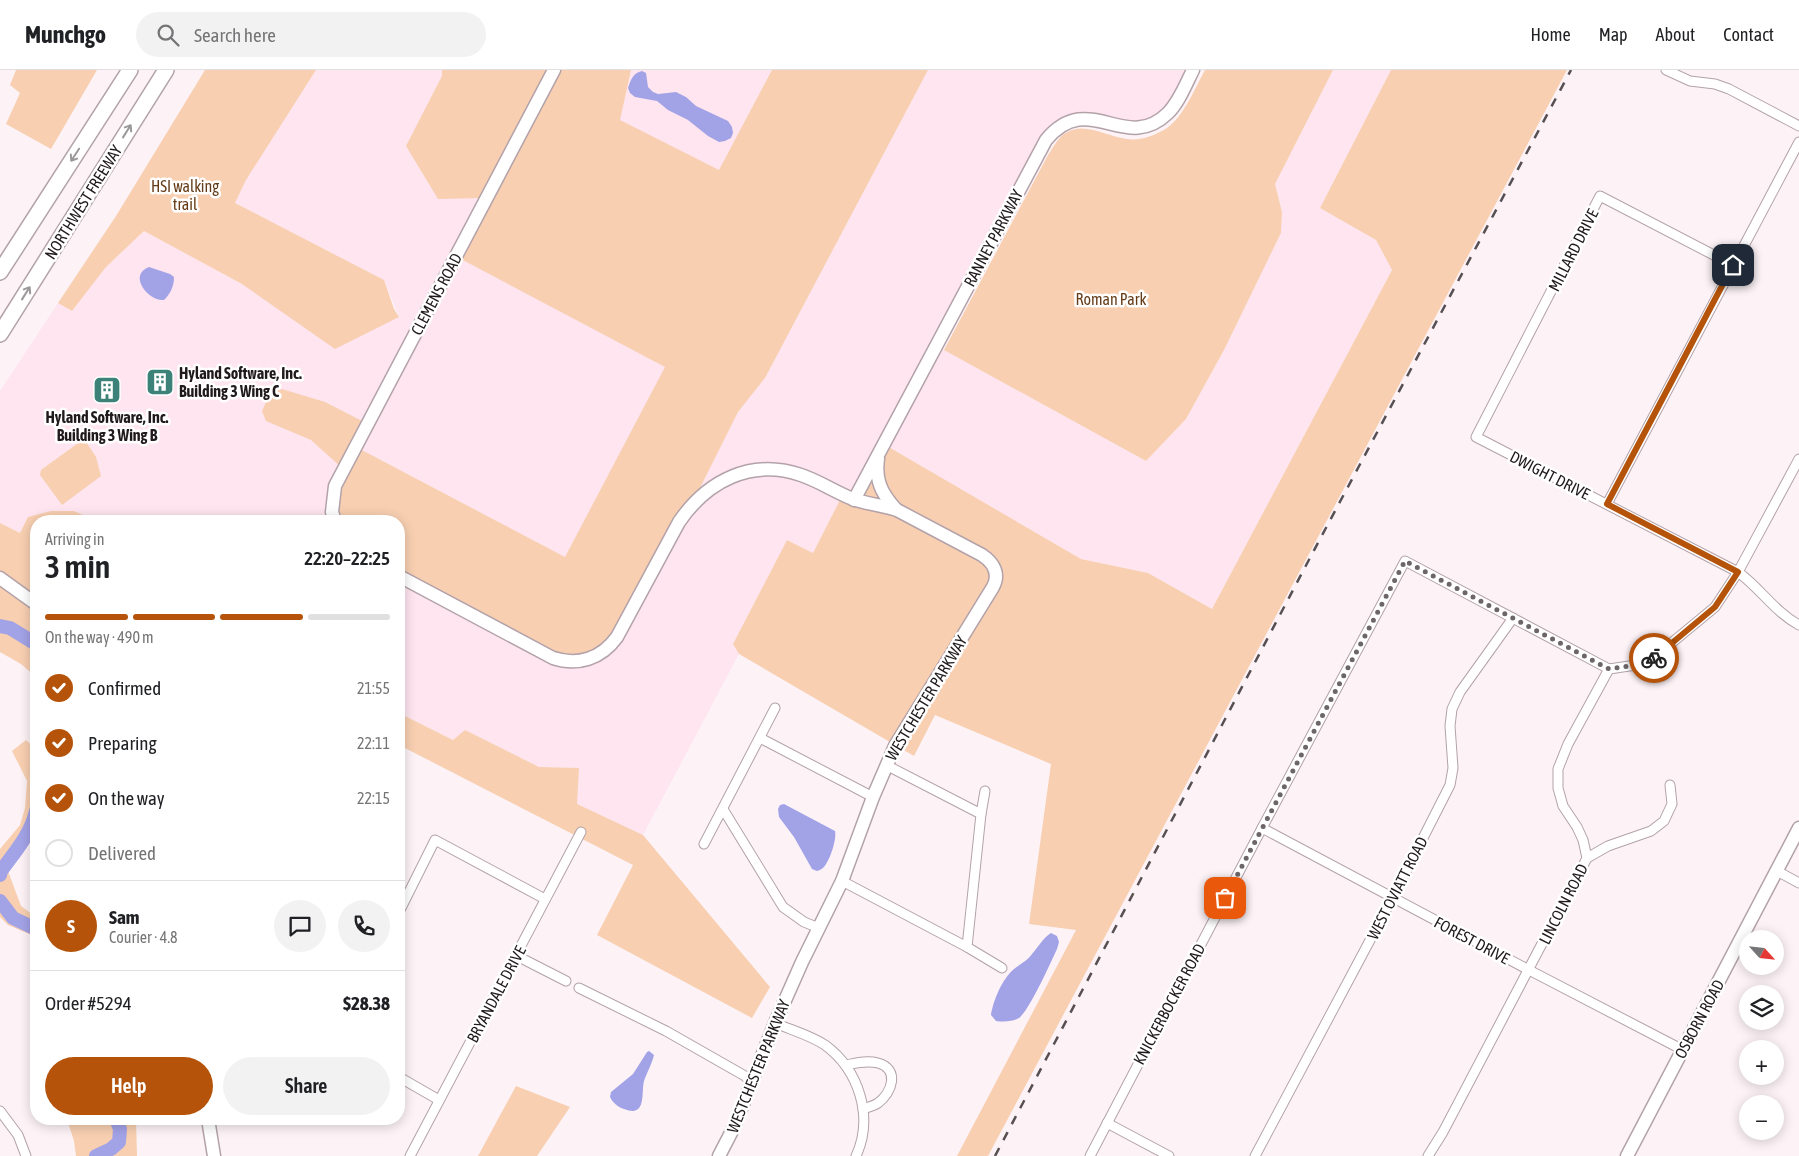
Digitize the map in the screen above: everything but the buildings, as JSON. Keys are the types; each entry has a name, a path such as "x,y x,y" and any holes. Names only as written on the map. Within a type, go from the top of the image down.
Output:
{"highway":[{"name":"NORTHWEST FREEWAY","path":"0,272 130,70"},
{"name":"NORTHWEST FREEWAY","path":"0,334 166,70"}],"street":[{"name":"CLEMENS ROAD","path":"333,515 335,486 554,70"},
{"name":"RANNEY PARKWAY","path":"854,500 1046,140 1061,125 1083,119 1102,120 1130,129 1150,125 1170,112 1193,70"},
{"path":"1666,70 1690,81 1715,84 1729,89 1799,126"},
{"path":"1607,504 1799,142"},
{"name":"MILLARD DRIVE","path":"1476,437 1600,196 1733,265"},
{"name":"DWIGHT DRIVE","path":"1476,437 1738,572 1752,582 1787,618 1799,625"},
{"path":"879,454 877,467 880,488 897,510"},
{"path":"1513,618 1609,669 1643,664 1658,655 1715,607 1738,572 1799,459"},
{"name":"WESTCHESTER PARKWAY","path":"405,579 553,658 573,662 584,660 597,656 610,647 617,637 679,522 690,506 718,482 736,474 767,469 784,470 800,475 854,500 897,510 987,558 994,566 996,582 895,746 886,765 842,881 802,962 775,1023 752,1083 719,1156"},
{"name":"KNICKERBOCKER ROAD","path":"1090,1156 1405,561 1513,618"},
{"path":"0,578 30,600"},
{"name":"WEST OVIATT ROAD","path":"1255,1156 1393,897 1450,784 1453,768 1450,726 1452,709 1460,692 1513,618"},
{"name":"LINCOLN ROAD","path":"1428,1156 1444,1132 1587,858 1583,840 1577,827 1563,806 1558,788 1558,769 1568,744 1609,669"},
{"path":"704,844 775,708"},
{"path":"760,738 873,797"},
{"path":"886,765 981,814"},
{"path":"1587,858 1608,846 1651,831 1664,821 1672,804 1670,785"},
{"path":"967,947 985,791"},
{"path":"723,809 783,907 804,922 819,928"},
{"name":"FOREST DRIVE","path":"1262,828 1683,1050"},
{"name":"OSBORN ROAD","path":"1627,1156 1799,828"},
{"name":"BRYANDALE DRIVE","path":"410,1156 581,832"},
{"path":"405,900 435,840 546,899"},
{"path":"1776,871 1799,883"},
{"path":"842,881 967,947 1002,968"},
{"path":"516,956 566,981"},
{"path":"579,988 666,1031 746,1076 752,1083"},
{"path":"775,1023 824,1045 846,1066 853,1076 863,1109 863,1129 856,1156"},
{"path":"846,1066 861,1062 877,1063 885,1066 890,1071 892,1084 890,1090 877,1104 863,1109"},
{"path":"405,1080 439,1100"},
{"path":"0,1111 18,1135 26,1156"},
{"path":"1107,1123 1169,1156"},
{"path":"209,1125 214,1156"}],"shaded area":[{"path":"316,70 442,70 442,76 482,198 453,254 666,367 565,557 352,445 332,515 83,515 74,511 30,515 20,533 0,523 0,391 58,303 72,311 106,267 144,231 242,284 399,317 384,280 235,203 246,180"},
{"path":"631,70 772,70 719,171 619,120"},
{"path":"928,70 1187,70 1166,107 1153,118 1136,124 1058,123 853,495 776,466 698,492 738,412 765,378"},
{"path":"1333,70 1391,70 1320,208 1376,240 1392,270 1212,609 1148,573 1081,559 887,446 939,347 1146,461 1186,419 1224,350 1281,233 1282,212 1275,184"},
{"path":"753,474 794,476 841,498 813,553 787,540 733,644 739,654 643,835 576,804 578,768 539,767 465,731 453,740 405,716 405,582 550,659 711,490"}],"green space":[{"path":"16,70 97,70 51,149 6,124 20,93 10,85"},
{"name":"HSI walking trail","path":"205,70 316,70 246,180 235,203 384,280 394,309 399,317 335,349 242,284 144,231 106,267 72,311 58,303 116,216"},
{"path":"442,70 554,70 482,198 438,199 406,146 442,76"},
{"path":"560,70 631,70 620,120 719,170 772,70 928,70 765,378 738,412 698,492 678,512 620,623 608,639 585,656 554,654 405,574 405,515 338,515 338,486 358,448 565,557 665,367 461,259"},
{"name":"Roman Park","path":"1205,70 1333,70 1275,184 1282,212 1281,233 1224,350 1186,419 1146,461 944,350 1048,155 1059,138 1072,130 1079,129 1096,130 1119,138 1132,139 1148,137 1158,133 1167,128 1179,116"},
{"path":"1391,70 1567,70 988,1156 957,1156 1076,930 1029,924 1051,764 935,715 914,756 739,654 733,644 787,540 813,553 841,498 857,504 887,446 1081,559 1148,573 1212,609 1392,270 1376,240 1320,208"},
{"path":"282,389 325,402 364,422 341,467 311,440 266,421 262,411 270,393"},
{"path":"81,441 86,442 96,457 101,476 62,505 40,475 41,470"},
{"path":"51,511 74,511 83,515 36,515"},
{"path":"30,516 30,672 21,664 0,652 0,523 20,533"},
{"path":"405,716 453,740 465,730 539,767 579,768 577,804 643,835 770,987 752,1018 597,935 633,865 405,748"},
{"path":"26,740 30,744 30,842 8,871 21,906 30,913 30,934 8,925 0,917 0,849 20,825 25,808 27,781 12,751"},
{"path":"516,1086 570,1107 537,1156 478,1156"},
{"path":"69,1125 136,1125 137,1156 76,1156"}],"water":[{"path":"642,71 646,73 648,87 653,92 658,94 676,92 686,97 696,106 728,121 732,127 733,133 731,138 719,142 657,101 635,97 628,88 636,73"},
{"path":"149,267 174,277 171,290 164,300 152,297 147,293 140,281 143,271"},
{"path":"784,804 835,831 831,855 821,869 817,871 812,869 794,837 779,817 778,809 780,805"},
{"path":"1051,933 1057,936 1059,942 1057,949 1040,986 1023,1014 1016,1019 996,1021 991,1015 1002,984 1010,973 1028,959"},
{"path":"649,1051 654,1055 644,1081 642,1103 636,1110 624,1109 614,1103 610,1097 611,1092 633,1074"}],"waterway":[{"path":"0,626 10,628 30,640"},
{"path":"0,875 30,828"},
{"path":"0,901 13,918 30,926"},
{"path":"96,1156 111,1149 119,1142 118,1125"}],"railway":[{"path":"995,1156 1312,554 1571,70"}],"way so far":[{"path":"1225,898 1405,561 1609,669 1643,664 1654,658"}],"place":[{"name":"Hyland Software, Inc. Building 3 Wing C","path":"160,382"},
{"name":"Hyland Software, Inc. Building 3 Wing B","path":"107,390"}],"route":[{"path":"1654,658 1715,607 1738,572 1607,504 1733,265"}]}
